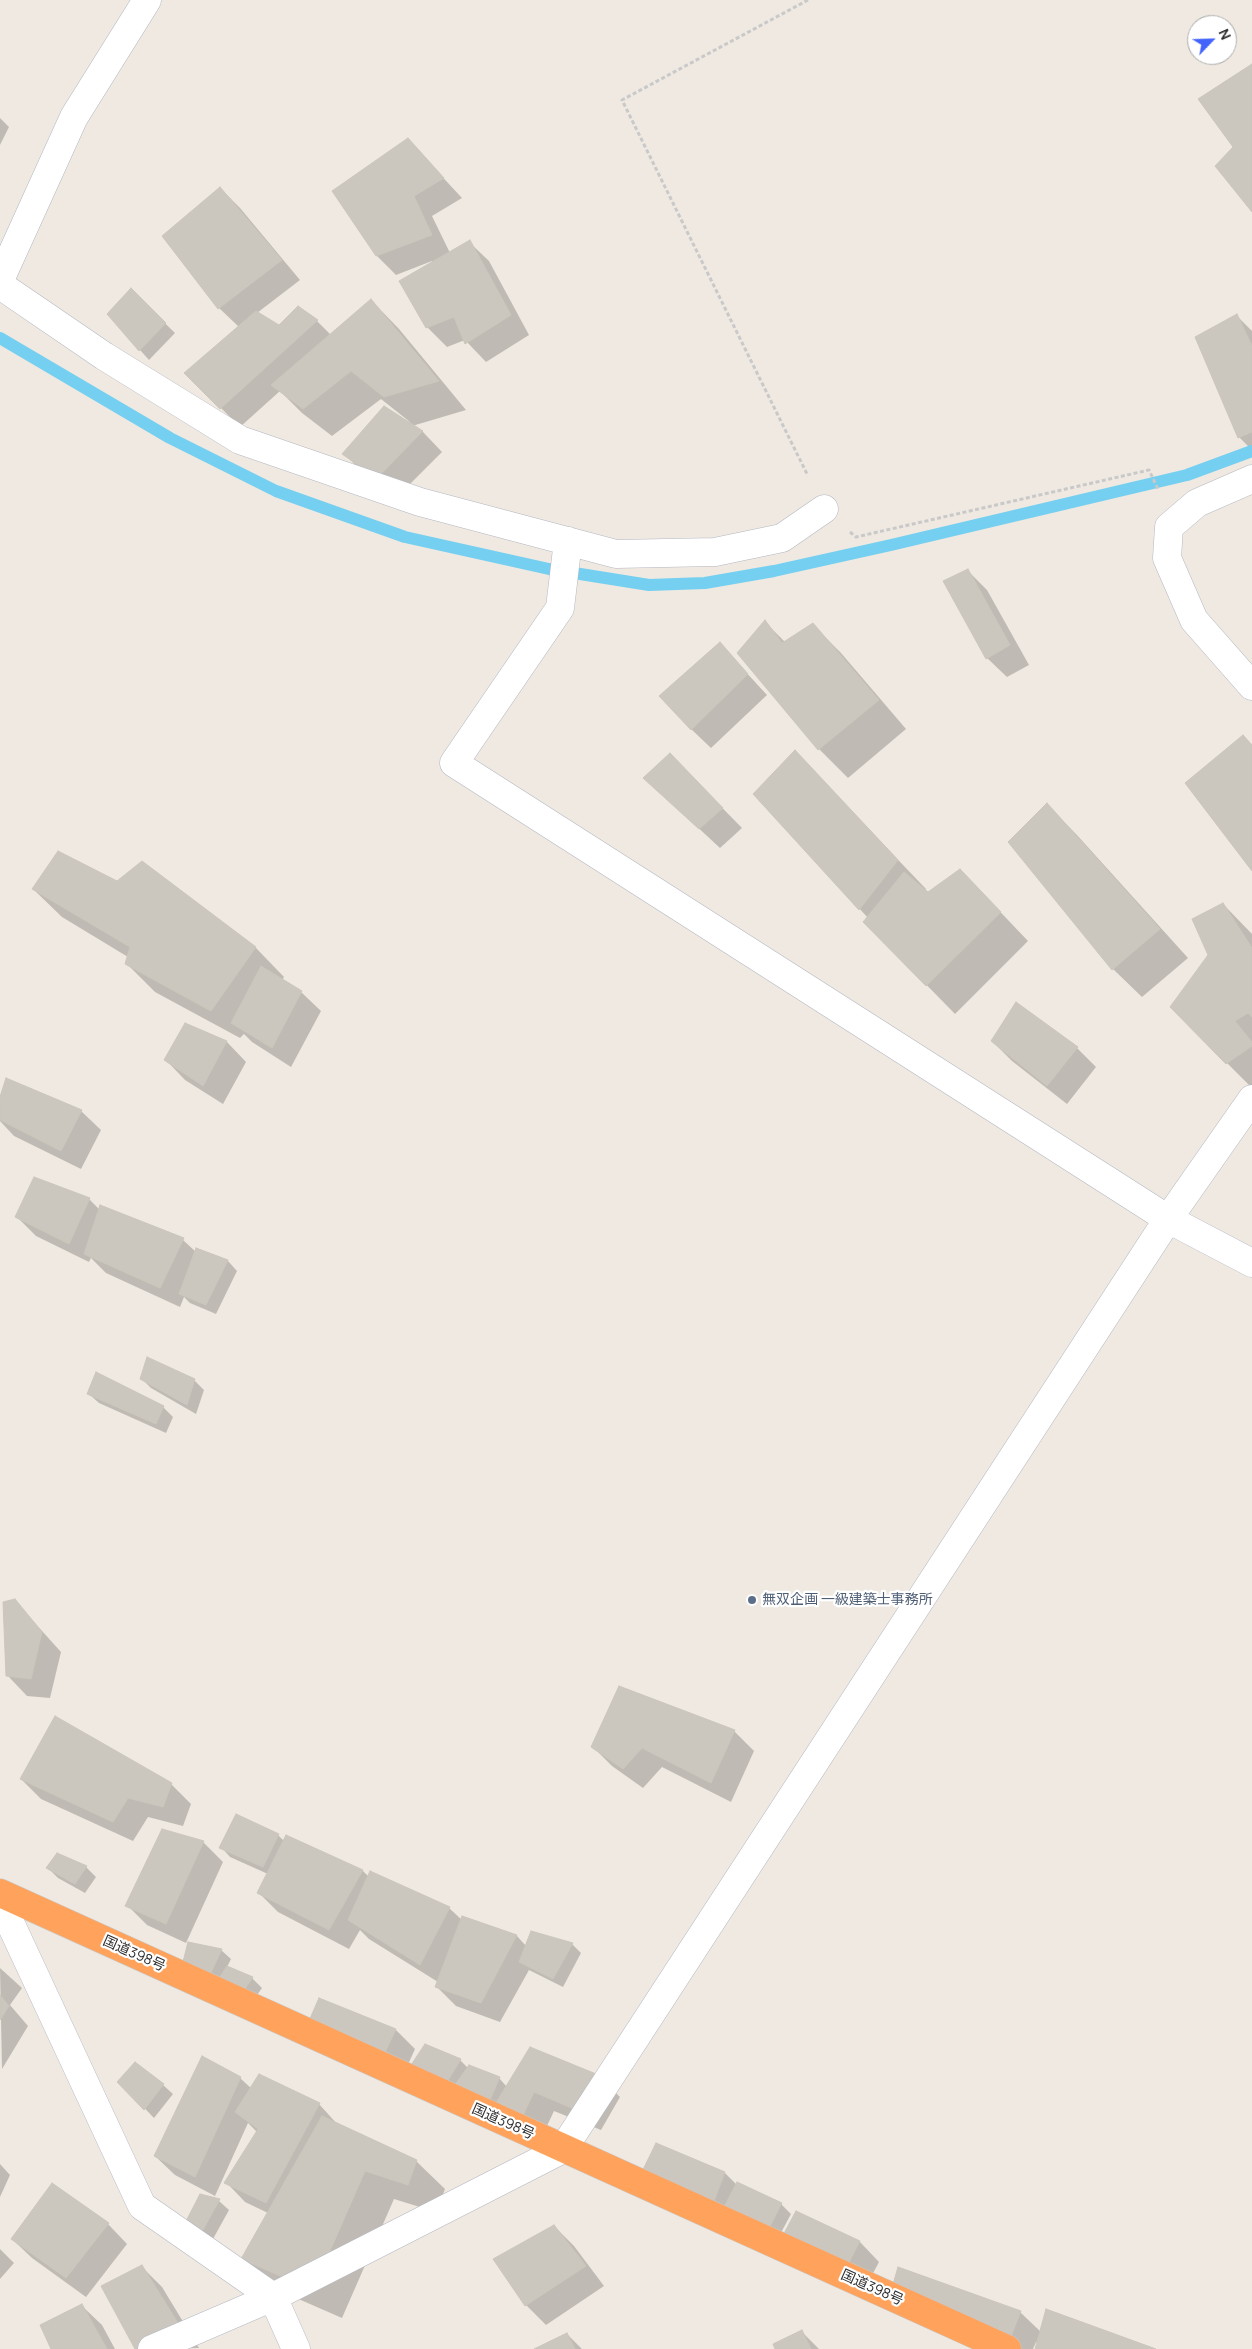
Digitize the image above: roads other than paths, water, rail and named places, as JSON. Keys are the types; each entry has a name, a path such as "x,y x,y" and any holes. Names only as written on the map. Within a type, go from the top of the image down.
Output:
{"highway":[{"name":"国道398号","path":"0,1893 1007,2349"}],"street":[{"path":"0,280 74,116 147,0"},
{"path":"0,285 104,356 240,440 420,502 568,543 616,554 715,552 782,538 824,509"},
{"path":"1252,479 1197,503 1169,527 1167,558 1194,620 1252,686"},
{"path":"568,543 560,608 454,763 1168,1219 1252,1263"},
{"path":"152,2349 273,2297 562,2149 1168,1219 1252,1100"},
{"path":"0,1901 142,2206 273,2297 296,2349"}],"waterway":[{"path":"0,338 170,438 276,491 405,537 549,569 649,585 705,583 774,571 1187,475 1252,451"}],"place":[{"name":"無双企画 一級建築士事務所","path":"752,1600"}]}
